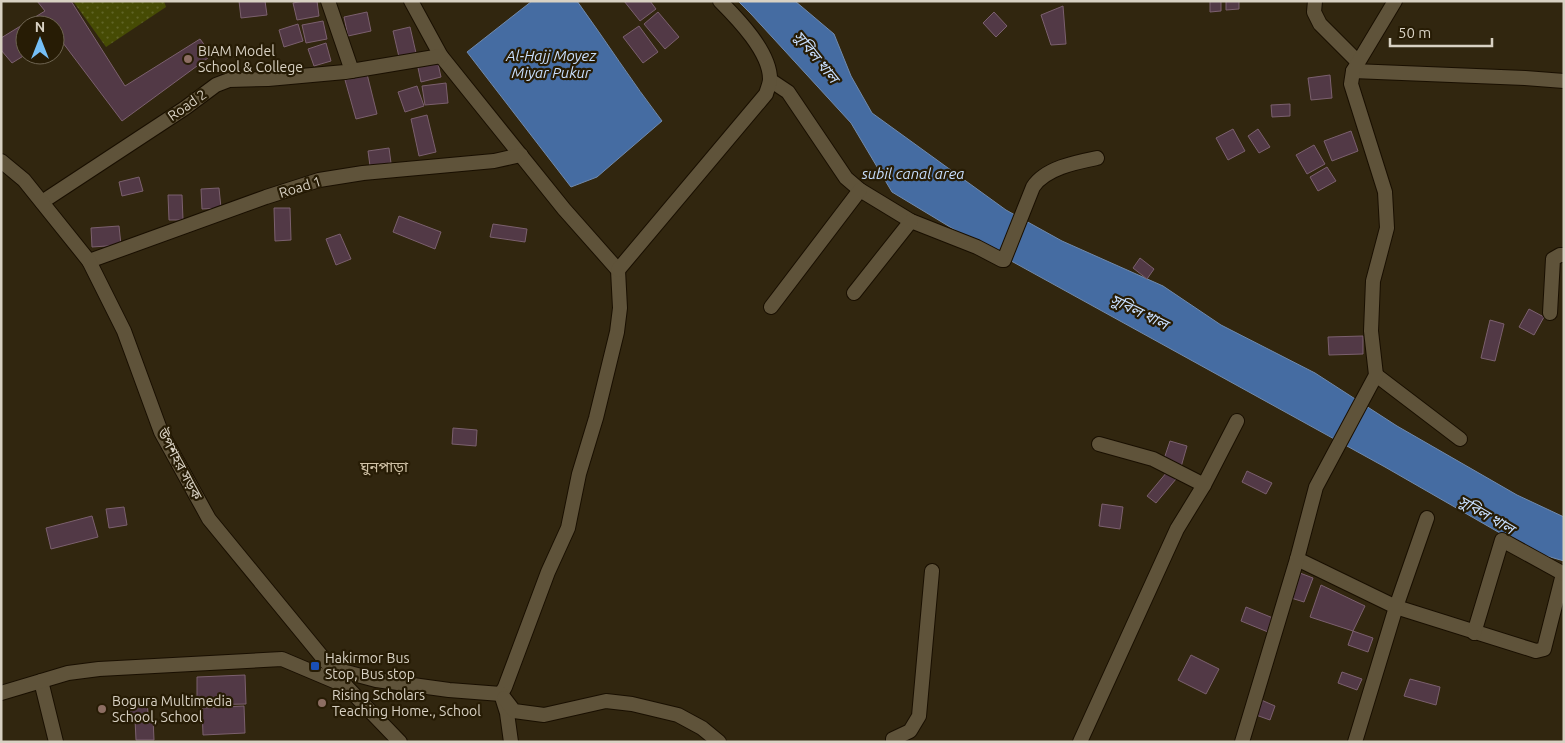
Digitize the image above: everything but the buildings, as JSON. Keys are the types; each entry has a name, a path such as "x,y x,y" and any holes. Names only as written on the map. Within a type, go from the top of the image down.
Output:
{"street":[{"path":"328,1 352,71"},
{"path":"412,1 441,56 564,209 618,270 620,291 617,332 596,418 579,474 568,528 548,572 501,694 507,713 512,742"},
{"path":"618,270 766,94 770,80 766,61 745,26 720,1"},
{"path":"1315,1 1314,12 1320,24 1355,66 1564,81"},
{"path":"1242,742 1297,559 1316,487 1376,375 1371,330 1373,282 1387,228 1385,192 1351,84 1355,66 1395,1"},
{"name":"Road 2","path":"42,202 216,85 229,80 268,79 352,71 441,56"},
{"path":"770,80 788,92 846,178 860,190 911,221 977,246 1002,260 1004,260 1032,186 1038,179 1070,163 1097,158"},
{"name":"Road 1","path":"89,261 266,197 319,180 363,173 494,161 521,155"},
{"name":"উপশহর সড়ক","path":"1,161 24,180 89,261 124,331 161,432 209,519 346,686 400,742"},
{"path":"771,307 860,190"},
{"path":"854,293 911,221"},
{"path":"1550,313 1553,259 1564,255"},
{"path":"1376,375 1460,439"},
{"path":"1080,742 1177,529 1204,485 1237,421"},
{"path":"1099,444 1153,459 1204,485"},
{"path":"1355,742 1396,607 1426,518"},
{"path":"1297,559 1396,607 1474,633 1536,652 1544,649 1563,574 1502,540 1474,633"},
{"path":"893,742 893,739 910,731 919,716 932,571"},
{"path":"1,693 68,673 99,669 282,659 346,686"},
{"path":"331,668 376,680 449,690 501,694 514,711 544,715 606,701 632,704 678,715 702,728 719,742"},
{"path":"41,681 56,742"}],"shaded area":[{"path":"73,1 164,1 166,7 106,47"}],"water":[{"name":"Al-Hajj Moyez Miyar Pukur","path":"532,1 577,1 662,121 597,177 571,187 467,52"},
{"name":"subil canal area","path":"738,1 795,1 834,34 851,76 872,113 1006,210 1062,241 1163,286 1221,325 1315,373 1397,426 1517,495 1564,517 1564,561 1533,552 1385,467 955,230 892,192 851,123"}],"place":[{"name":"BIAM Model School & College","path":"188,59"},
{"name":"Hakirmor Bus Stop, Bus stop","path":"315,666"},
{"name":"Rising Scholars Teaching Home., School","path":"322,703"},
{"name":"Bogura Multimedia School, School","path":"102,709"}],"district":[{"name":"ঘুনপাড়া","path":"384,467"}],"water label":[{"name":"সুবিল খাল","path":"816,57"},
{"name":"সুবিল খাল","path":"1139,312"},
{"name":"সুবিল খাল","path":"1486,515"}]}
